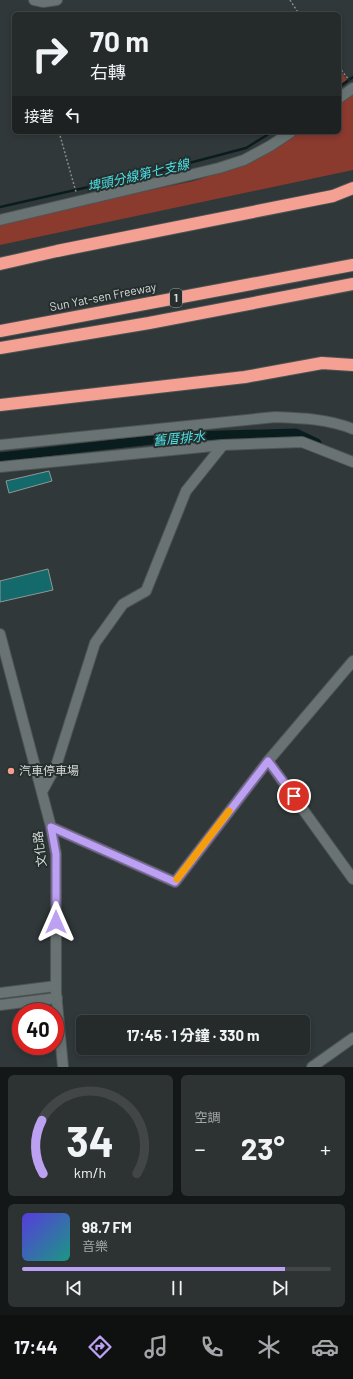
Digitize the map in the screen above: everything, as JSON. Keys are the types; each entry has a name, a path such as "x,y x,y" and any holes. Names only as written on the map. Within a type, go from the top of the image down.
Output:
{"highway":[{"path":"333,196 353,188"},
{"path":"0,264 353,193"},
{"name":"Sun Yat-sen Freeway","path":"0,331 353,265"},
{"name":"1","path":"0,348 157,321 353,284"},
{"path":"0,405 245,377 353,358"},
{"path":"322,363 353,365"}],"street":[{"path":"34,0 43,2 57,0"},
{"path":"341,97 353,88"},
{"path":"0,220 219,168 244,160 288,134"},
{"path":"0,445 275,417 310,418 340,424 353,429"},
{"path":"0,467 223,445 302,442 353,462"},
{"path":"42,792 56,766 95,643 123,604 146,591 186,491 223,445"},
{"name":"文化路","path":"0,634 51,827 56,854 56,986 63,1067"},
{"path":"51,827 175,882 268,761 353,661"},
{"path":"268,761 353,879"},
{"path":"0,993 56,986"},
{"path":"0,1005 57,998"},
{"path":"312,1067 353,1038"}],"path":[{"path":"290,0 298,12"},
{"path":"341,70 347,77"},
{"path":"60,134 77,194"}],"shaded area":[{"path":"341,72 347,80 341,84"},
{"path":"353,94 353,170 0,245 0,223 194,181 234,168 272,151 298,134 341,134 341,103"}],"building":[{"path":"49,471 52,481 9,493 6,481"},
{"path":"48,569 53,590 0,602 0,581"}],"waterway":[{"name":"埤頭分線第七支線","path":"341,86 353,77"},
{"name":"埤頭分線第七支線","path":"0,207 159,171 246,148 269,134"},
{"name":"舊厝排水","path":"0,457 187,436 296,433 317,443"}],"slow traffic":[{"path":"177,879 229,811"}],"place":[{"name":"汽車停車場","path":"11,771"}],"route":[{"path":"56,922 56,854 51,827 175,882 268,761 294,796"}]}
